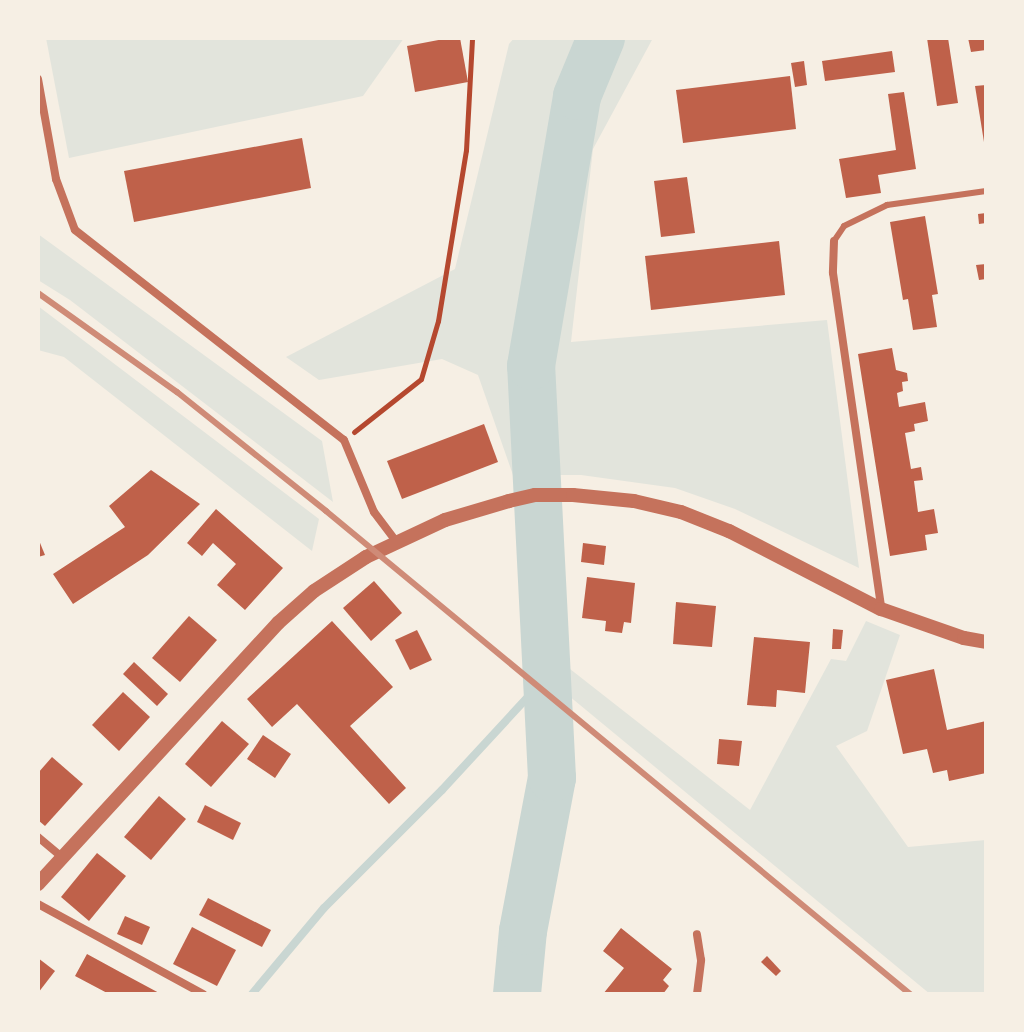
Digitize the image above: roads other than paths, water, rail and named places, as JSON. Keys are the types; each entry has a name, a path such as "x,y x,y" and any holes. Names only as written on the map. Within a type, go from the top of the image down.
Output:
{"street":[{"path":"38,79 56,179 75,230 344,440 374,512 397,542"},
{"path":"834,241 833,273 881,609"},
{"path":"38,884 278,623 314,591 366,557 397,542 445,520 509,501 535,495 573,495 634,501 681,512 729,531 881,609 964,638 986,642"},
{"path":"38,837 61,856"},
{"path":"38,904 203,994"},
{"path":"697,934 701,960 697,994"}],"lane":[{"path":"834,241 844,226 887,205 986,191"}],"waterway":[{"path":"517,994 523,931 552,778 531,366 577,96 601,38"},
{"path":"252,994 324,908 442,790 548,675"}],"railway":[{"path":"38,293 177,392 326,511 910,994"}]}
